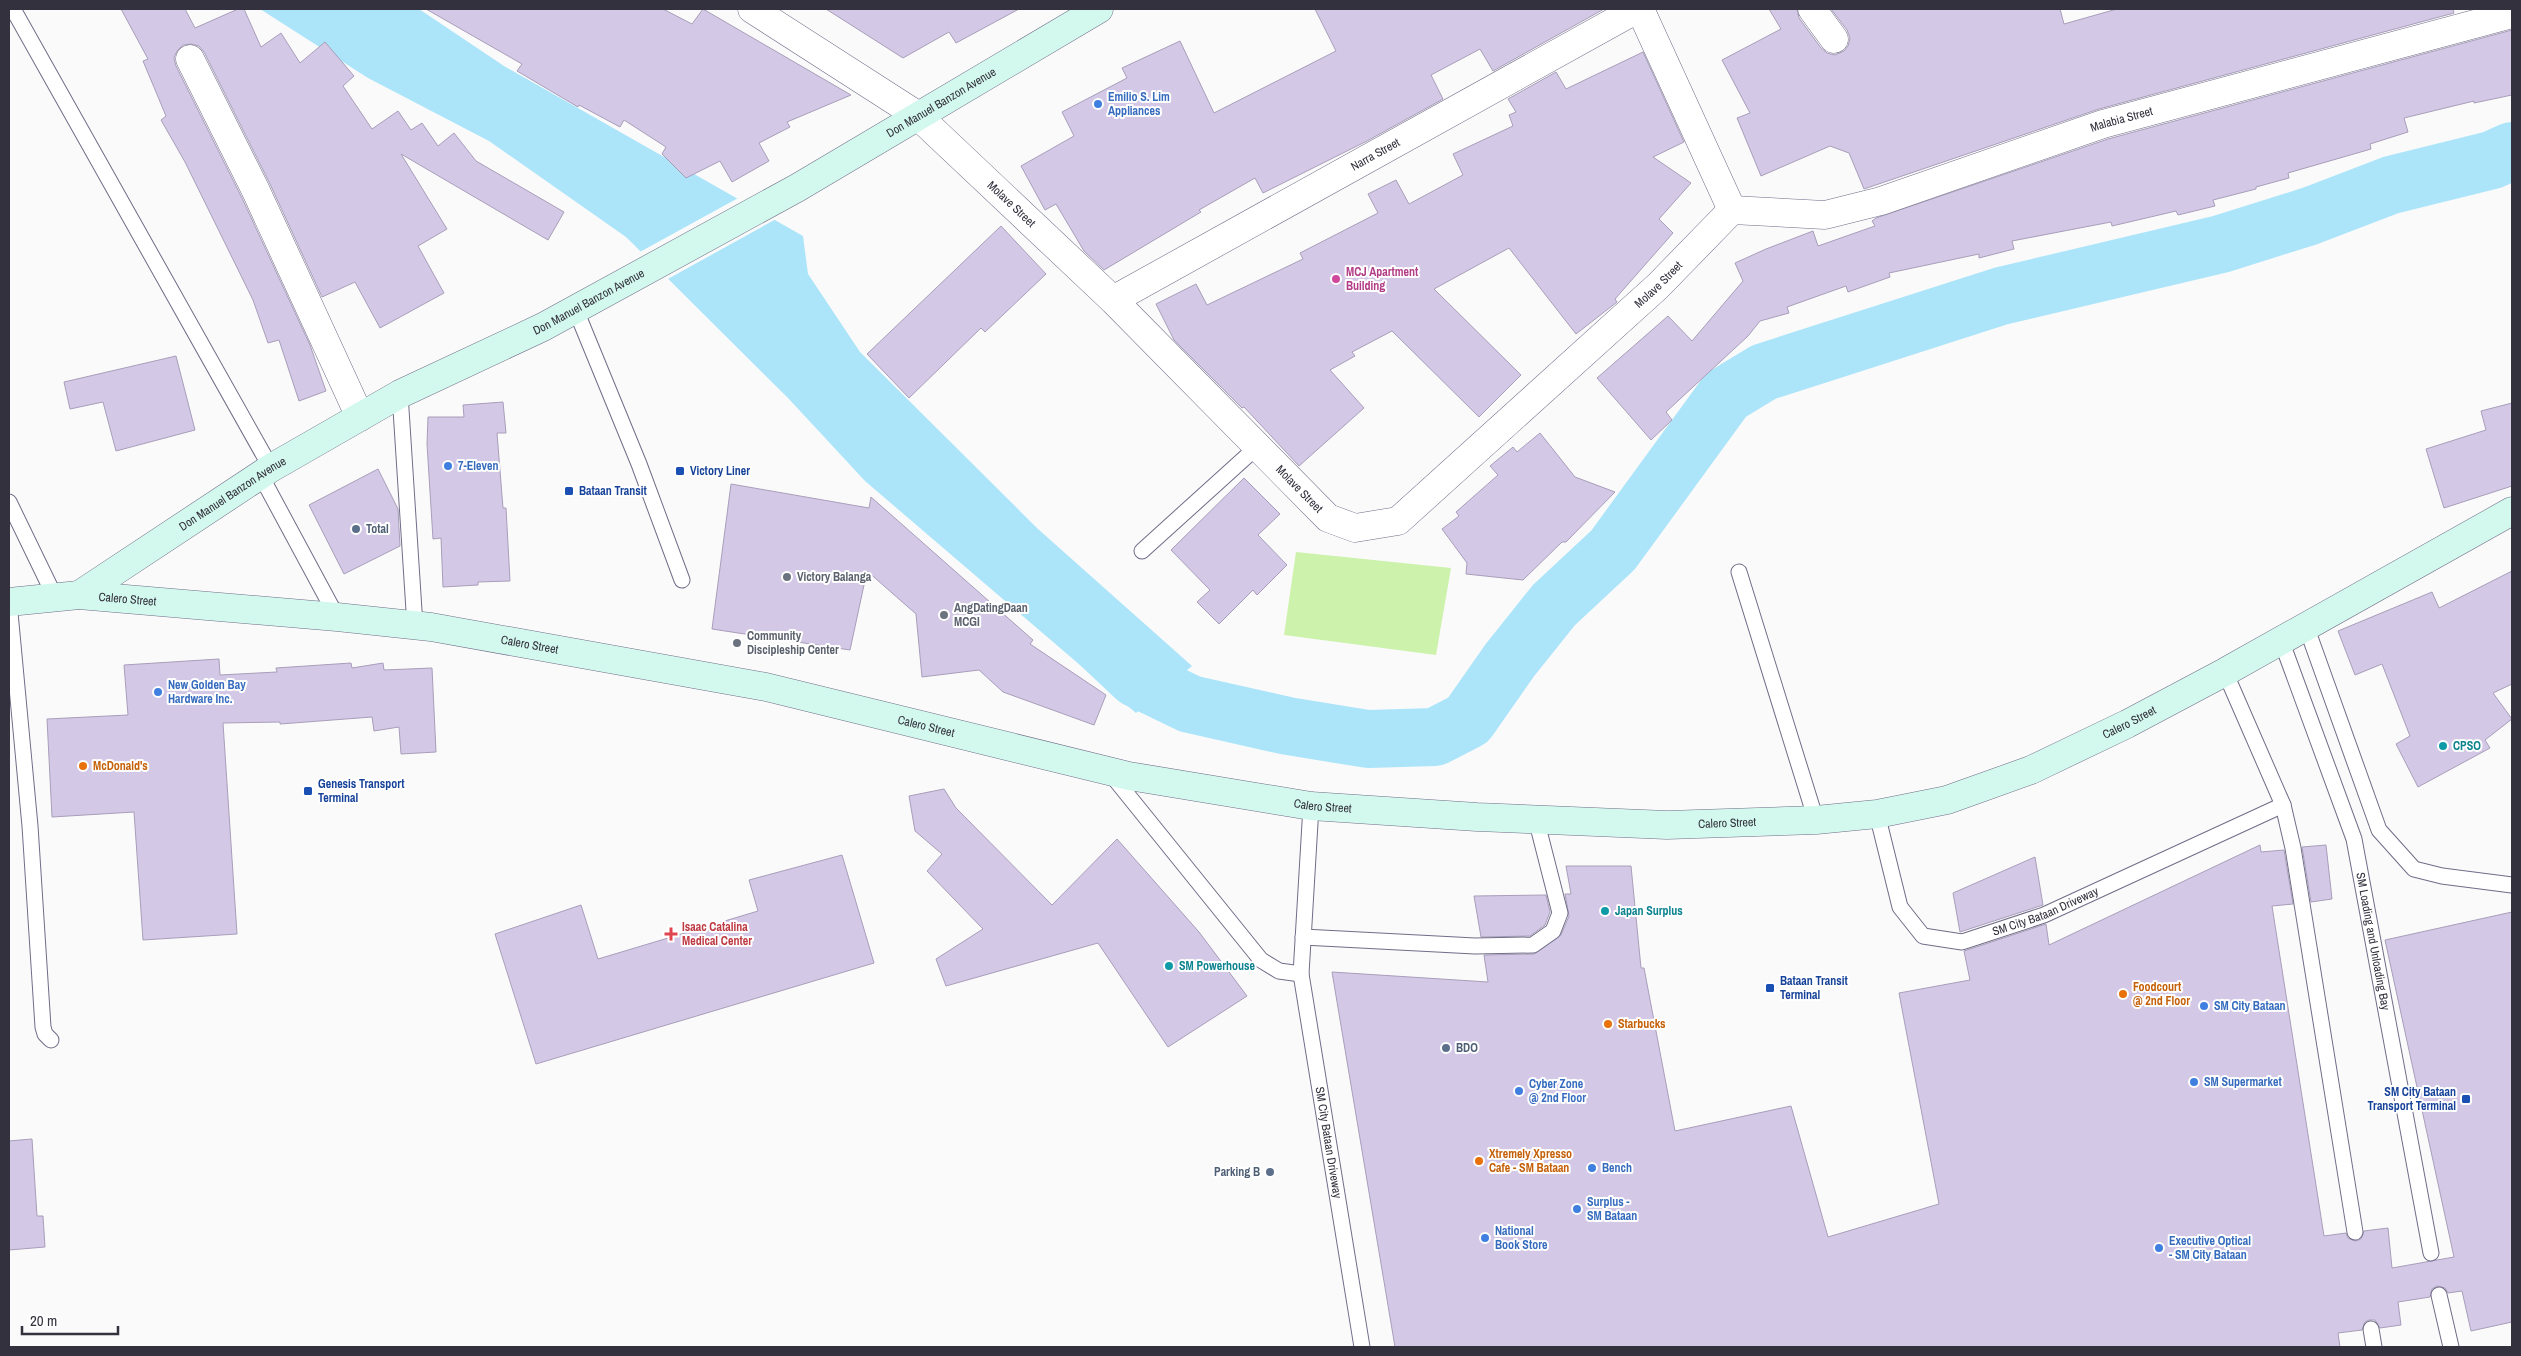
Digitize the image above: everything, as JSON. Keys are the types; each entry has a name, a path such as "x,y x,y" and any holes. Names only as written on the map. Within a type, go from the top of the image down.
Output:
{"main road":[{"name":"Don Manuel Banzon Avenue","path":"67,596 265,471 400,394 543,327 797,188 917,115 1099,9"},
{"name":"Calero Street","path":"9,602 67,596 337,617 414,626 766,687 1108,771 1312,806 1667,825 1816,820 1876,814 1947,800 2030,770 2127,724 2225,672 2512,511"}],"street":[{"name":"Molave Street","path":"752,9 917,115 1113,300 1328,518 1355,528 1398,520 1658,286 1732,210"},
{"path":"1639,9 1732,210"},
{"name":"Narra Street","path":"1113,300 1639,9"},
{"path":"1812,9 1834,39"},
{"name":"Malabia Street","path":"1732,210 1826,215 1882,200 2103,124 2512,14"},
{"path":"190,59 256,191 360,417"}],"lane":[{"path":"13,9 265,471 337,617"},
{"path":"576,308 639,464 682,580"},
{"path":"400,394 414,626"},
{"path":"1142,551 1258,446"},
{"path":"9,502 67,596"},
{"path":"1739,572 1816,820"},
{"path":"9,602 30,826 43,1027 45,1034 51,1040"},
{"path":"2306,626 2379,830 2414,869 2442,876 2512,885"},
{"name":"SM Loading and Unloading Bay","path":"2281,640 2354,839 2431,1253"},
{"path":"2225,672 2283,805 2293,848 2355,1232"},
{"path":"1108,771 1261,960 1279,971 1301,974"},
{"name":"SM City Bataan Driveway","path":"1876,814 1900,907 1923,936 1962,942 2044,914 2283,805"},
{"name":"SM City Bataan Driveway","path":"1312,806 1301,974 1362,1347"},
{"path":"1303,937 1475,946 1534,945 1553,931 1560,913 1536,819"},
{"path":"2439,1295 2450,1347"},
{"path":"2370,1329 2374,1347"}],"green space":[{"path":"1296,552 1451,568 1436,655 1284,635"}],"water":[{"path":"260,9 419,9 504,66 803,236 808,274 860,352 1038,529 1192,666 1136,713 865,481 788,398 626,237 489,141 368,78"}],"pier":[{"path":"740,197 778,218 666,280 638,253"}],"building":[{"path":"121,9 185,9 195,28 238,9 244,9 261,47 281,33 300,63 325,42 354,76 343,86 372,129 398,111 411,130 422,123 438,146 454,133 476,161 564,212 548,240 401,154 447,229 418,246 444,293 380,328 355,282 322,297 270,184 204,52 199,46 183,45 177,51 174,58 176,66 242,198 310,345 326,391 299,401 279,340 268,343 253,300 185,162 161,120 166,116 143,61 148,59"},
{"path":"426,9 663,9 692,24 703,9 851,95 787,122 790,127 759,143 769,161 732,182 720,161 686,178 662,154 666,147 624,120 620,127 579,105 578,107 517,71 522,64"},
{"path":"826,9 1019,9 956,43 949,32 903,58"},
{"path":"1315,9 1604,9 1493,71 1480,49 1431,75 1443,99 1367,141 1263,193 1255,178 1199,210 1201,212 1104,270 1084,251 1056,204 1045,210 1021,166 1074,136 1062,112 1127,78 1122,68 1180,41 1214,113 1336,51"},
{"path":"1769,9 1797,9 1799,18 1821,48 1827,53 1835,55 1844,51 1848,46 1850,38 1847,30 1831,9 2060,9 2064,24 2117,9 2453,9 2454,13 2099,109 1864,189 1849,153 1830,146 1761,176 1737,118 1750,113 1722,60 1781,29"},
{"path":"2512,30 2512,95 2474,103 2474,101 2404,118 2408,132 2370,144 2371,149 2288,173 2289,178 2256,187 2256,189 2213,200 2215,206 2178,215 2176,211 2112,226 2111,222 2012,241 2014,249 1979,258 1979,254 1889,273 1890,277 1848,292 1846,286 1787,307 1789,313 1760,321 1748,336 1666,412 1672,420 1651,440 1597,378 1668,316 1692,341 1743,281 1735,263 1813,231 1818,246 1875,226 1872,221 1876,218 2108,139"},
{"path":"1643,52 1684,142 1653,157 1691,183 1659,219 1673,233 1615,299 1617,302 1576,334 1509,248 1434,289 1521,375 1479,417 1392,331 1352,352 1355,356 1330,370 1364,408 1299,466 1244,407 1242,408 1174,340 1156,304 1196,284 1207,305 1303,259 1300,253 1378,213 1368,194 1396,180 1409,204 1463,175 1453,154 1513,126 1509,115 1516,112 1508,99 1556,72 1566,89"},
{"path":"1001,226 1046,274 985,332 981,328 909,398 867,354"},
{"path":"176,356 195,430 116,451 103,402 70,409 64,382"},
{"path":"503,402 506,433 497,433 503,508 506,508 510,581 478,582 478,585 443,587 441,538 433,539 427,444 428,417 464,417 463,405"},
{"path":"2512,403 2512,486 2444,508 2426,449 2486,430 2481,411"},
{"path":"1540,433 1575,477 1615,492 1566,542 1562,542 1523,580 1466,574 1467,563 1442,529 1459,516 1456,512 1498,475 1490,466 1513,447 1517,452"},
{"path":"378,469 398,509 400,546 344,574 309,505"},
{"path":"1244,478 1280,514 1258,535 1287,565 1257,595 1253,590 1219,624 1197,602 1210,590 1171,550"},
{"path":"731,484 869,508 871,497 1033,640 1030,644 1106,695 1094,725 1003,692 979,670 922,677 916,614 867,571 850,650 712,629"},
{"path":"2512,571 2512,684 2493,693 2512,719 2485,740 2490,748 2418,787 2396,744 2410,736 2382,664 2355,675 2338,631 2432,592 2439,608"},
{"path":"219,659 220,675 277,672 276,668 351,663 352,668 383,663 384,670 432,668 436,752 401,754 399,727 374,731 372,717 280,724 280,722 223,723 237,934 143,940 134,812 52,817 47,719 128,715 124,665"},
{"path":"944,789 956,808 1052,905 1117,839 1199,932 1247,996 1168,1047 1098,943 946,986 936,959 983,929 927,871 942,854 915,831 909,796"},
{"path":"2260,845 2261,852 2284,850 2293,904 2272,906 2324,1236 2346,1233 2348,1238 2356,1241 2361,1239 2364,1231 2388,1228 2392,1268 2454,1257 2385,940 2512,912 2512,1322 2471,1331 2462,1291 2448,1293 2445,1288 2437,1286 2432,1289 2430,1297 2398,1302 2401,1325 2380,1328 2375,1320 2369,1320 2365,1322 2362,1330 2338,1333 2340,1347 1395,1347 1332,972 1488,982 1484,955 1534,954 1561,935 1569,916 1565,894 1571,894 1566,866 1631,866 1641,968 1644,968 1675,1131 1791,1106 1828,1237 1939,1204 1899,993 1970,980 1964,951 2046,924 2049,945"},
{"path":"2326,845 2332,899 2311,902 2302,847"},
{"name":"Isaac Catalina Medical Center","path":"842,855 874,963 536,1064 495,934 581,905 598,959 758,911 749,880"},
{"path":"2035,857 2043,905 1960,932 1953,893"},
{"path":"1546,895 1550,912 1545,925 1530,936 1481,937 1474,896"},
{"path":"32,1139 37,1216 43,1216 45,1247 9,1250 9,1141"}],"waterway":[{"path":"1101,645 1136,678 1190,704 1288,726 1368,739 1435,737 1468,720 1510,660 1554,605 1613,550 1726,395 1764,372 2001,296 2221,244 2310,216 2391,185 2492,160 2512,151"}],"place":[{"name":"Emilio S. Lim Appliances","path":"1098,104"},
{"name":"MCJ Apartment Building","path":"1336,279"},
{"name":"7-Eleven","path":"448,466"},
{"name":"Victory Liner","path":"680,471"},
{"name":"Bataan Transit","path":"569,491"},
{"name":"Total","path":"356,529"},
{"name":"Victory Balanga","path":"787,577"},
{"name":"AngDatingDaan MCGI","path":"944,615"},
{"name":"Community Discipleship Center","path":"737,643"},
{"name":"New Golden Bay Hardware Inc.","path":"158,692"},
{"name":"CPSO","path":"2443,746"},
{"name":"McDonald's","path":"83,766"},
{"name":"Genesis Transport Terminal","path":"308,791"},
{"name":"Japan Surplus","path":"1605,911"},
{"name":"Isaac Catalina Medical Center","path":"671,934"},
{"name":"SM Powerhouse","path":"1169,966"},
{"name":"Bataan Transit Terminal","path":"1770,988"},
{"name":"Foodcourt @ 2nd Floor","path":"2123,994"},
{"name":"SM City Bataan","path":"2204,1006"},
{"name":"Starbucks","path":"1608,1024"},
{"name":"BDO","path":"1446,1048"},
{"name":"SM Supermarket","path":"2194,1082"},
{"name":"Cyber Zone @ 2nd Floor","path":"1519,1091"},
{"name":"SM City Bataan Transport Terminal","path":"2466,1099"},
{"name":"Xtremely Xpresso Cafe - SM Bataan","path":"1479,1161"},
{"name":"Bench","path":"1592,1168"},
{"name":"Parking B","path":"1270,1172"},
{"name":"Surplus - SM Bataan","path":"1577,1209"},
{"name":"National Book Store","path":"1485,1238"},
{"name":"Executive Optical - SM City Bataan","path":"2159,1248"}]}
